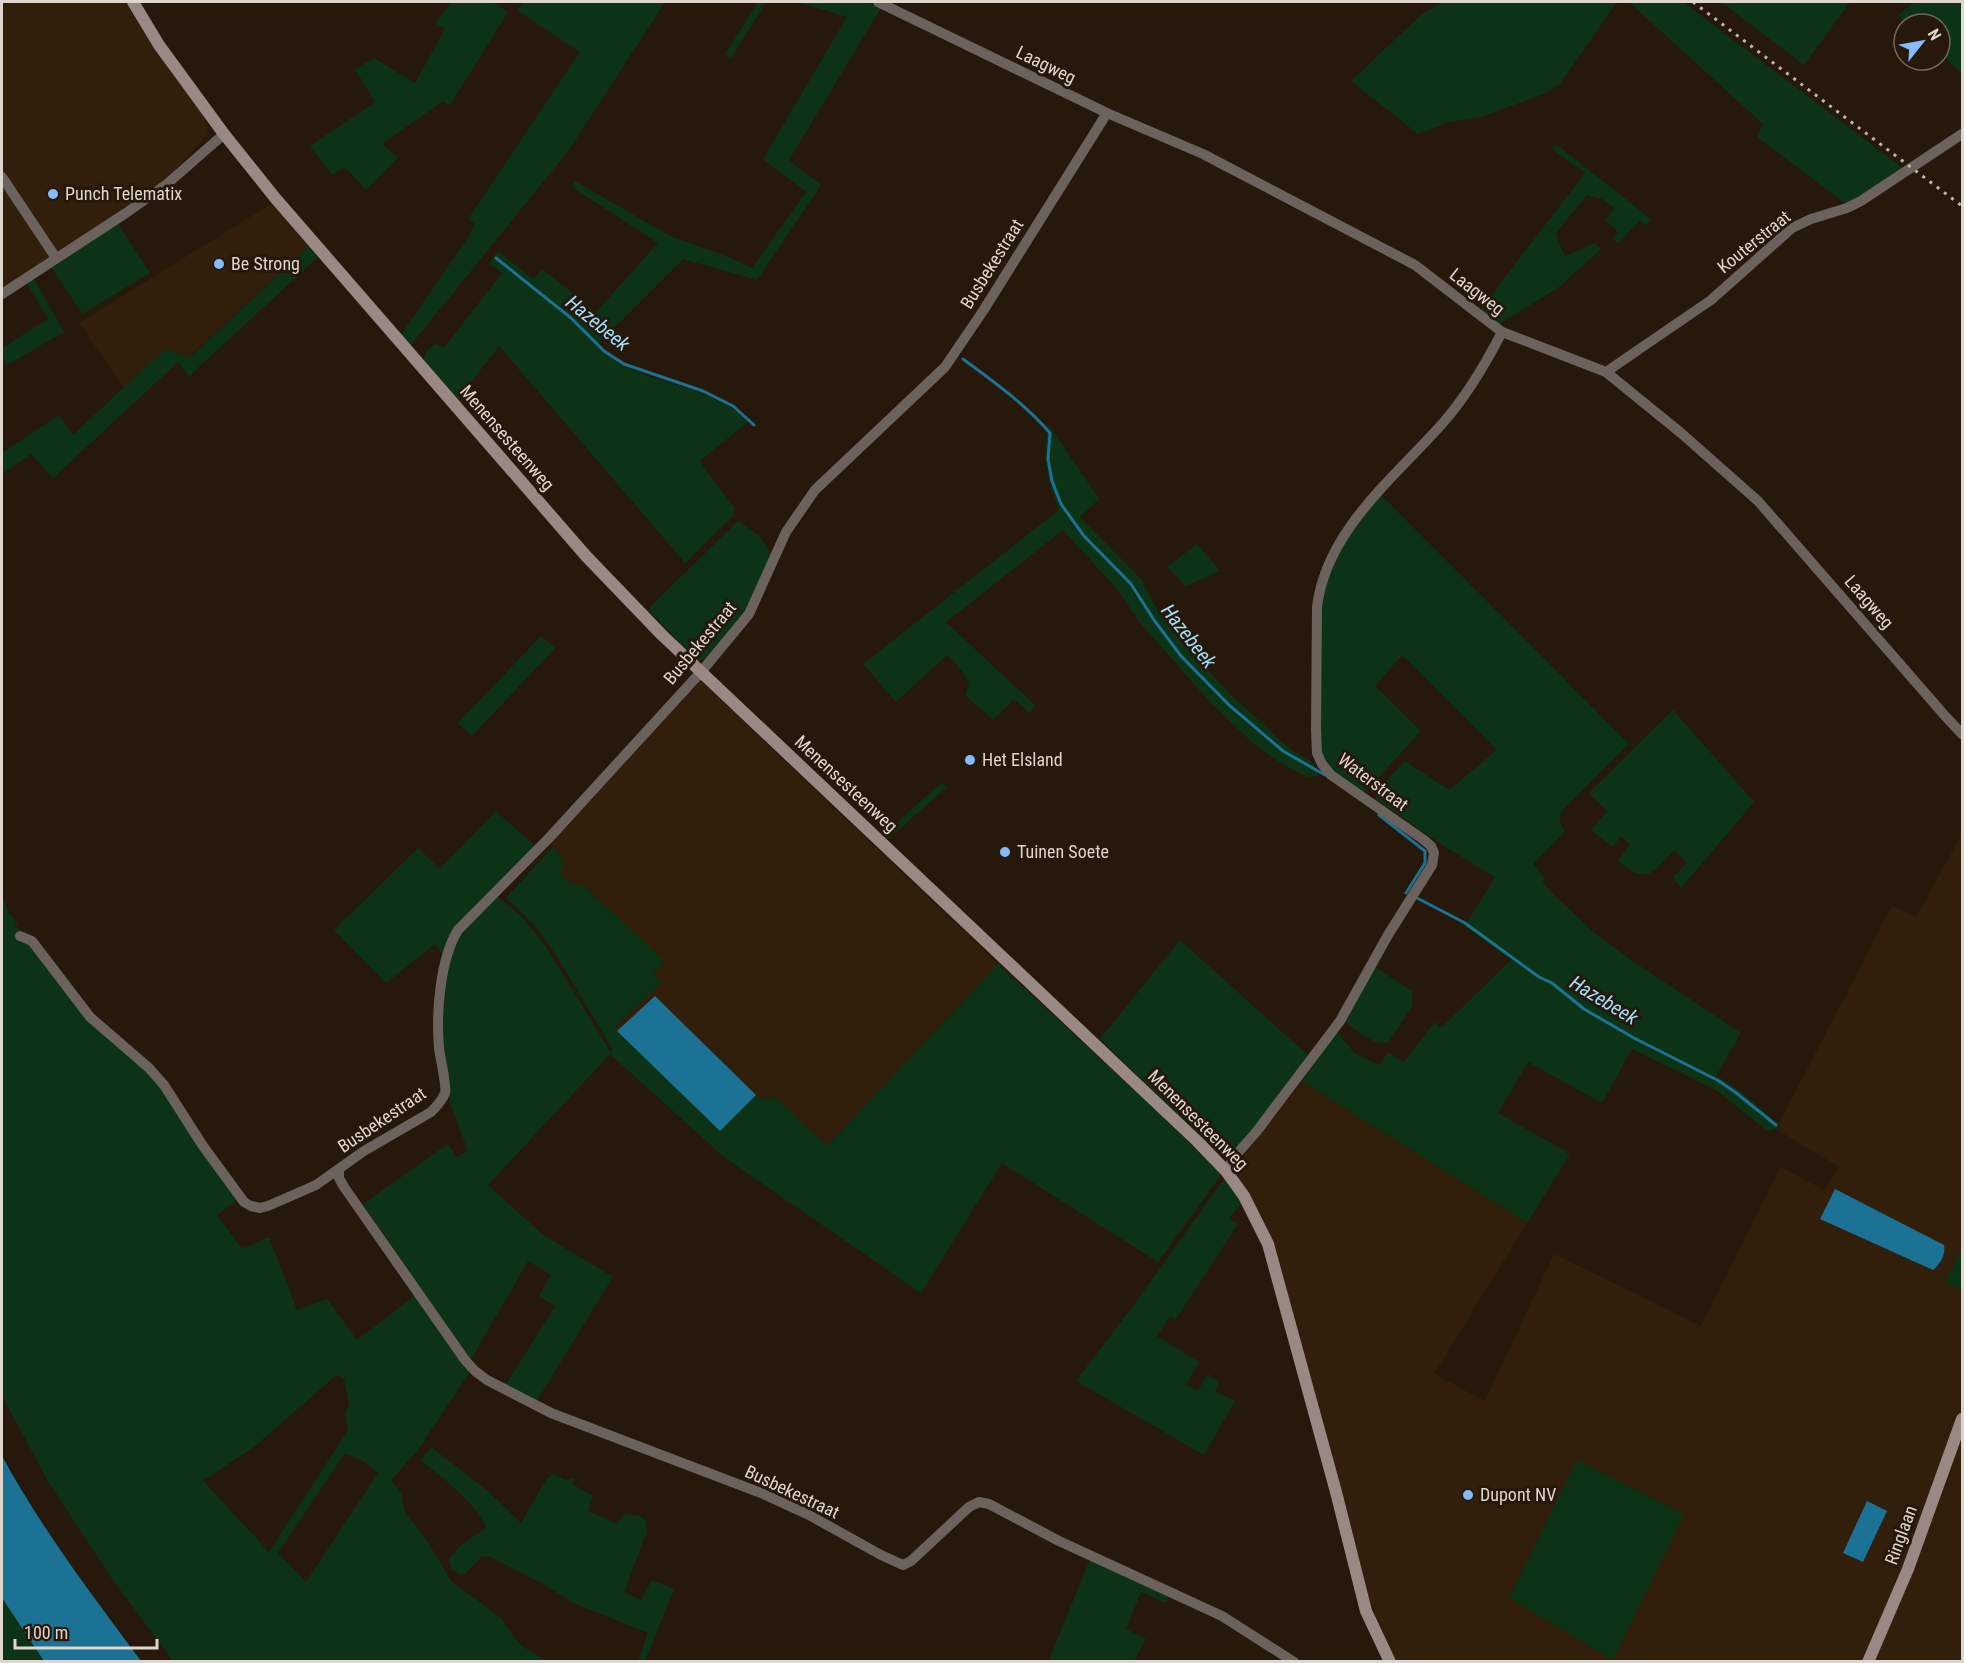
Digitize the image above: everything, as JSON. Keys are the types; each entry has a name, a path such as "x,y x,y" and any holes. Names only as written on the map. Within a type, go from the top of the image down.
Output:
{"street":[{"name":"Menensesteenweg","path":"133,2 159,45 224,134 276,198 586,556 701,672 1226,1171 1244,1196 1268,1244 1366,1611 1390,1662"},
{"name":"Laagweg","path":"878,2 1107,113 1203,153 1415,265 1502,332 1606,372 1681,433 1758,501 1962,734"},
{"name":"Busbekestraat","path":"20,936 32,941 90,1017 149,1068 164,1085 203,1146 244,1202 251,1206 260,1208 268,1206 316,1185 364,1151 431,1112 440,1104 446,1092 439,1046 441,987 450,942 458,930 549,838 701,672 748,614 786,532 815,490 945,367 983,311 1107,113"},
{"path":"2,294 167,184 224,134"},
{"name":"Kouterstraat","path":"1606,372 1711,300 1792,228 1861,201 1962,134"},
{"path":"2,177 56,258"},
{"name":"Waterstraat","path":"1226,1171 1340,1021 1434,859 1431,846 1331,775 1320,758 1316,742 1317,600 1322,578 1347,531 1457,405 1489,358 1502,332"},
{"name":"Busbekestraat","path":"339,1169 339,1178 344,1187 470,1366 487,1380 542,1409 761,1493 809,1515 903,1565 911,1561 969,1507 979,1502 989,1504 1059,1541 1222,1616 1294,1662"},
{"name":"Ringlaan","path":"1868,1662 1908,1569 1962,1419"}],"shaded area":[{"path":"2,2 126,2 143,31 208,126 207,135 152,191 2,289"},
{"path":"271,204 309,246 189,357 165,350 124,388 79,323"},
{"path":"700,680 998,964 827,1146 774,1096 761,1100 655,996 617,1031 613,1028 661,982 653,975 663,960 584,886 570,883 559,873 564,864 560,855 549,843"},
{"path":"1962,834 1962,1249 1945,1282 1962,1290 1962,1661 1397,1661 1386,1642 1364,1587 1322,1419 1272,1239 1262,1215 1234,1169 1302,1081 1527,1223 1434,1374 1485,1401 1554,1254 1701,1326 1781,1167 1824,1190 1839,1167 1776,1129 1892,906 1916,917"}],"green space":[{"path":"452,2 493,2 508,12 450,105 443,101 382,144 398,157 366,190 345,167 332,175 310,146 375,102 355,69 374,58 415,83 445,29 435,23"},
{"path":"523,2 665,2 569,150 410,346 400,336 467,239 475,224 468,219 580,52 517,10"},
{"path":"758,2 766,2 731,58 725,54"},
{"path":"798,2 868,2 881,8 789,160 821,185 757,280 683,259 596,346 621,365 701,392 732,408 748,422 699,461 735,509 734,515 685,563 499,346 458,399 424,361 424,358 427,351 436,344 444,348 502,273 489,263 498,251 533,279 542,269 596,312 658,243 572,187 575,181 670,236 752,268 806,192 763,159 847,17"},
{"path":"1443,2 1617,2 1559,85 1546,93 1481,117 1448,122 1418,134 1351,81 1422,14"},
{"path":"1629,2 1683,2 1904,169 1847,205 1757,137 1763,124"},
{"path":"1721,2 1850,2 1804,65"},
{"path":"1915,2 1962,2 1962,74 1952,64 1952,12 1902,12"},
{"path":"1556,144 1651,219 1646,225 1640,221 1618,243 1612,239 1618,232 1606,220 1614,208 1602,199 1587,195 1556,233 1558,241 1565,256 1595,243 1601,249 1559,287 1498,325 1480,310 1585,173 1552,149"},
{"path":"118,224 150,273 82,314 52,268"},
{"path":"309,246 318,257 189,376 178,362 53,478 31,454 2,474 2,453 59,415 73,435 165,349 190,357"},
{"path":"34,279 64,332 7,365 2,357 2,348 48,319 27,283"},
{"path":"1049,425 1099,499 1080,517 1142,580 1171,630 1230,694 1290,749 1314,764 1318,776 1307,777 1281,763 1253,743 1211,703 1140,623 1118,590 1063,530 946,622 1035,705 1030,713 1014,699 993,720 965,695 969,684 960,668 947,655 896,702 863,664 1059,510 1046,469"},
{"path":"1381,495 1629,744 1561,812 1560,823 1565,832 1533,864 1545,879 1542,883 1591,930 1631,960 1741,1033 1716,1076 1741,1092 1764,1111 1779,1125 1776,1129 1769,1131 1765,1129 1716,1090 1632,1049 1602,1103 1528,1062 1498,1113 1570,1154 1527,1223 1302,1081 1337,1031 1354,1053 1379,1065 1388,1053 1404,1062 1435,1022 1441,1028 1511,960 1465,926 1495,877 1444,846 1375,799 1376,792 1405,761 1449,790 1497,750 1402,655 1375,686 1421,731 1364,793 1327,767 1320,752 1320,602 1336,558 1352,532"},
{"path":"738,521 760,536 771,554 743,615 707,658 698,661 649,611 651,606"},
{"path":"1197,544 1220,571 1186,586 1167,567"},
{"path":"541,636 555,648 472,736 458,723"},
{"path":"1673,710 1754,802 1681,888 1673,877 1687,863 1674,850 1650,873 1639,874 1618,861 1630,844 1621,837 1612,847 1591,830 1607,811 1589,793"},
{"path":"941,783 947,787 888,839 883,835"},
{"path":"496,811 536,847 443,955 435,944 386,983 334,930 418,848 440,869"},
{"path":"553,847 564,864 560,874 570,883 584,886 664,960 653,975 662,982 614,1028 720,1130 756,1095 762,1100 774,1096 827,1146 998,964 1160,1114 1221,1175 1158,1262 1002,1163 921,1293 724,1157 610,1054 488,1185 543,1235 613,1277 536,1402 505,1386 555,1306 539,1296 551,1275 528,1261 470,1361 363,1204 448,1144 457,1157 468,1151 450,1103 444,1068 442,1032 448,966 457,936 497,896 522,917 547,948 611,1053 612,1048 556,955 535,925 506,898"},
{"path":"2,895 9,913 18,925 15,926 159,1084 237,1200 217,1215 242,1249 269,1237 297,1310 327,1299 357,1340 417,1294 469,1369 469,1373 418,1450 391,1480 401,1493 405,1512 428,1542 451,1581 501,1618 522,1646 547,1661 173,1661 110,1576 48,1481 2,1396","holes":["339,1375 344,1379 349,1405 345,1413 348,1430 269,1552 203,1481 255,1446","345,1453 363,1461 378,1473 306,1582 278,1553"]},
{"path":"1180,940 1310,1057 1230,1157 1225,1158 1219,1154 1100,1039"},
{"path":"1375,967 1412,991 1412,1007 1389,1041 1384,1043 1366,1037 1344,1020"},
{"path":"1224,1179 1242,1202 1229,1219 1238,1224 1176,1319 1170,1316 1157,1336 1199,1362 1186,1385 1198,1390 1208,1374 1219,1382 1215,1391 1235,1401 1204,1455 1076,1381"},
{"path":"1962,1249 1962,1290 1945,1282"},
{"path":"431,1447 488,1491 521,1523 547,1478 554,1474 565,1480 574,1478 572,1484 593,1496 588,1511 617,1524 624,1514 640,1516 645,1520 647,1531 624,1592 641,1600 652,1580 674,1589 645,1661 638,1661 648,1633 576,1604 491,1557 482,1556 467,1572 461,1575 452,1570 449,1559 453,1554 461,1545 486,1528 477,1511 468,1501 420,1461"},
{"path":"1577,1460 1684,1514 1613,1660 1509,1598"},
{"path":"1090,1559 1169,1596 1165,1603 1141,1592 1126,1629 1146,1639 1134,1661 1052,1662 1049,1660"},
{"path":"2,1598 44,1661 2,1661"}],"water":[{"path":"655,996 756,1095 720,1131 617,1031"},
{"path":"1835,1189 1944,1245 1940,1262 1933,1270 1820,1219"},
{"path":"2,1456 50,1535 141,1661 44,1661 2,1598"},
{"path":"1867,1501 1887,1511 1863,1562 1843,1553"}],"waterway":[{"name":"Hazebeek","path":"496,258 571,318 604,351 624,364 703,391 733,406 754,425"},
{"name":"Hazebeek","path":"963,359 1020,403 1050,433 1048,459 1052,481 1061,504 1084,536 1131,584 1181,656 1229,705 1283,751 1325,775"},
{"name":"Hazebeek","path":"1379,815 1425,851 1425,863 1406,893"},
{"name":"Hazebeek","path":"1417,898 1465,923 1539,977 1552,983 1584,1009 1634,1038 1719,1081 1776,1125"}],"railway":[{"path":"1693,2 1962,206"}],"place":[{"name":"Punch Telematix","path":"53,194"},
{"name":"Be Strong","path":"219,264"},
{"name":"Het Elsland","path":"970,760"},
{"name":"Tuinen Soete","path":"1005,852"},
{"name":"Dupont NV","path":"1468,1495"}]}
